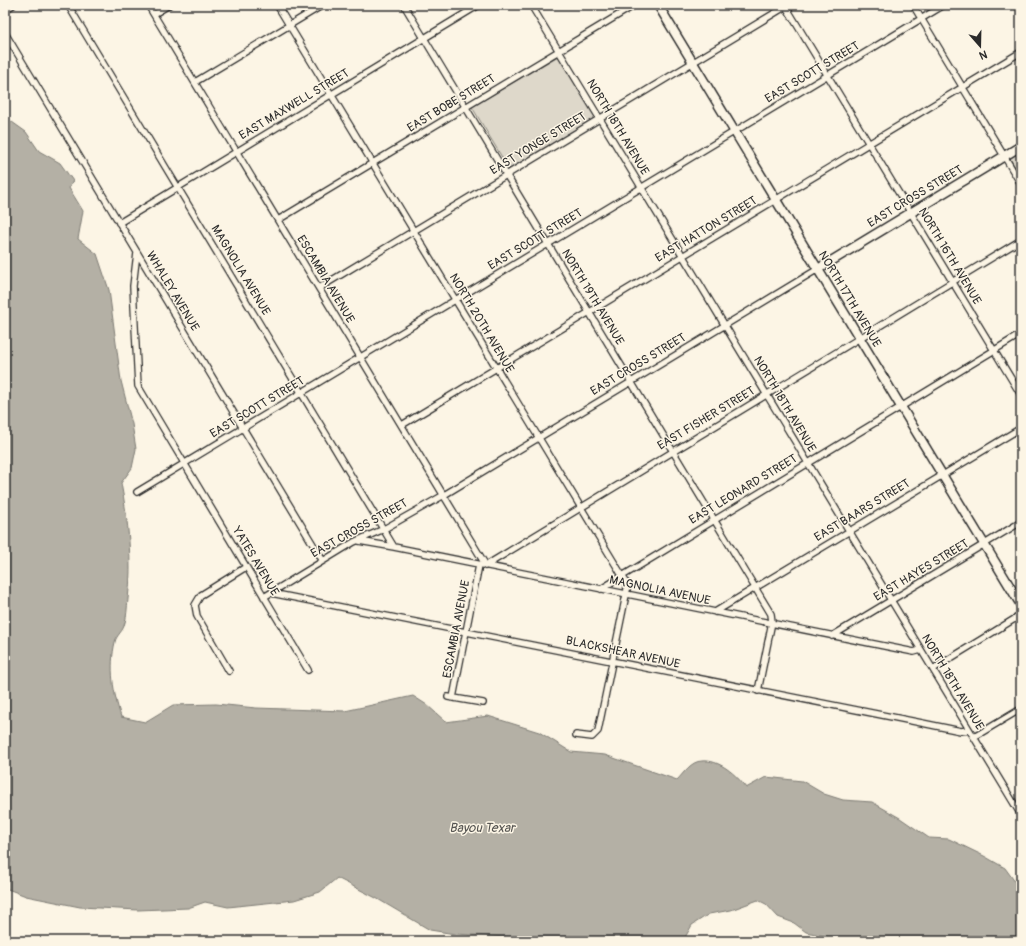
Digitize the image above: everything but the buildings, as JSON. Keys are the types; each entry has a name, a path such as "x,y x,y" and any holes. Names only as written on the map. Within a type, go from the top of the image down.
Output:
{"street":[{"path":"5,10 13,5"},
{"name":"MAGNOLIA AVENUE","path":"68,5 394,547"},
{"name":"ESCAMBIA AVENUE","path":"148,5 444,495 483,565 450,697 483,703"},
{"path":"154,14 169,5"},
{"name":"NORTH 20TH AVENUE","path":"277,5 627,586 613,662 598,730 592,737 576,735"},
{"path":"195,82 323,5"},
{"name":"NORTH 19TH AVENUE","path":"404,5 756,588 771,614 772,624"},
{"name":"EAST MAXWELL STREET","path":"119,223 479,5"},
{"name":"NORTH 18TH AVENUE","path":"531,5 1021,815"},
{"name":"EAST BOBE STREET","path":"278,220 635,5"},
{"name":"NORTH 17TH AVENUE","path":"658,5 1021,605"},
{"name":"EAST YONGE STREET","path":"319,288 787,5"},
{"name":"NORTH 16TH AVENUE","path":"787,5 869,144 1021,395"},
{"path":"913,5 1021,184"},
{"name":"EAST SCOTT STREET","path":"137,492 944,5"},
{"name":"WHALEY AVENUE","path":"5,33 323,561"},
{"name":"EAST HATTON STREET","path":"402,425 1021,52"},
{"name":"EAST CROSS STREET","path":"264,597 354,542 384,529 444,495 1021,146"},
{"name":"EAST FISHER STREET","path":"483,565 1021,240"},
{"name":"YATES AVENUE","path":"137,252 134,286 138,386 308,670"},
{"name":"EAST LEONARD STREET","path":"601,589 621,575 1021,334"},
{"name":"EAST BAARS STREET","path":"715,612 1021,428"},
{"name":"EAST HAYES STREET","path":"832,636 1021,522"},
{"name":"MAGNOLIA AVENUE","path":"354,542 363,540 832,636 914,652 921,650"},
{"path":"229,671 197,616 195,605 201,595 246,567"},
{"name":"BLACKSHEAR AVENUE","path":"272,592 758,691 962,731 969,730"},
{"path":"933,669 1021,615"},
{"path":"758,691 772,624"},
{"path":"974,737 1021,709"},
{"path":"1015,806 1021,802"}],"shaded area":[{"path":"558,56 596,117 509,169 472,107"},
{"path":"1021,150 1021,177 1009,157"}],"water":[{"name":"Bayou Texar","path":"5,117 26,132 39,151 60,163 73,181 69,188 83,211 78,239 97,254 109,290 121,381 132,424 136,449 132,468 121,483 128,526 130,570 126,620 116,640 113,652 112,671 114,689 121,717 145,722 173,705 216,704 256,708 345,711 413,696 427,705 446,722 488,716 539,732 571,752 605,755 677,780 694,763 708,761 721,765 733,773 746,788 766,777 802,781 824,794 843,800 872,802 900,818 929,838 949,839 1005,868 1021,890 1021,941 849,941 806,932 794,923 778,917 766,904 758,900 731,910 709,914 692,925 683,941 520,941 507,937 455,934 430,930 376,898 337,878 320,892 294,900 228,907 205,902 188,908 138,910 80,907 26,896 5,888"}]}
